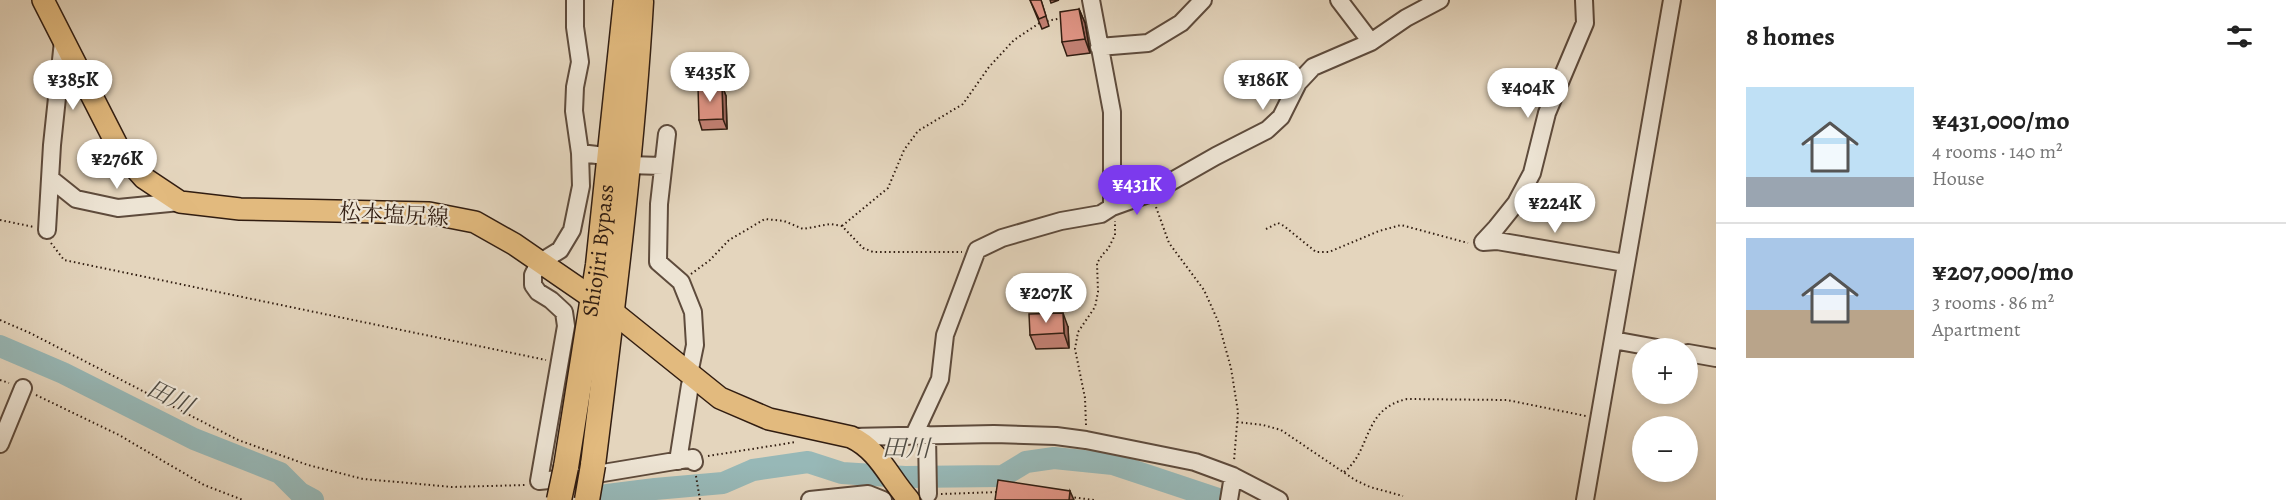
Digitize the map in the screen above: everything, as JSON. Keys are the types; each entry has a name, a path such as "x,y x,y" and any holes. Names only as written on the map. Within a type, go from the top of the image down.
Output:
{"highway":[{"name":"Shiojiri Bypass","path":"587,500 593,465 602,306 598,265 626,0"},
{"name":"Shiojiri Bypass","path":"559,500 602,306 627,165 641,0"}],"main road":[{"name":"松本塩尻線","path":"43,0 120,150 144,178 180,202 240,209 429,213 475,222 514,244 602,306 692,377 736,406 769,419 851,437 862,442 918,496"}],"street":[{"path":"575,0 575,27 580,62 575,87 574,111 580,153 580,186 572,230 560,250 539,263 533,275 533,285 538,292 564,312 566,326 539,481 688,460 690,386 695,345 693,312 681,282 658,262 659,204 667,134"},
{"path":"1099,48 1148,43 1181,23 1203,0"},
{"path":"1339,0 1371,42"},
{"path":"918,496 923,437 940,379 945,335 977,250 1002,238 1061,221 1101,214 1114,206 1151,193 1268,130 1281,117 1298,83 1313,67 1371,42 1406,18 1440,0"},
{"path":"1483,242 1516,203 1532,173 1547,113 1585,23 1584,0"},
{"path":"1585,500 1672,0"},
{"path":"1092,4 1112,112 1114,206"},
{"path":"47,230 63,41"},
{"path":"580,153 597,155"},
{"path":"627,165 663,166"},
{"path":"51,179 76,199 118,208 180,202"},
{"path":"1483,242 1497,241 1625,263"},
{"path":"1613,340 1632,343"},
{"path":"1698,355 1716,358"},
{"path":"0,444 23,388"},
{"path":"851,437 1045,436 1086,440 1195,462 1231,486 1279,500"},
{"path":"810,500 868,494 883,500"}],"path":[{"path":"842,225 888,188 904,150 918,131 963,104 989,67 1014,40 1040,22 1092,4"},
{"path":"1151,193 1169,243 1204,290 1218,321 1231,368 1238,412 1231,486"},
{"path":"1086,440 1085,398 1075,349 1078,332 1095,307 1098,291 1097,263 1115,235 1114,206"},
{"path":"681,282 711,260 729,240 765,219 784,221 803,229 830,224 842,225 863,248 873,252 977,250"},
{"path":"0,220 47,230 52,246 64,260 560,363"},
{"path":"1266,230 1278,223 1316,252 1329,252 1379,231 1401,225 1466,243 1483,242"},
{"path":"0,320 30,333 238,440 308,465 363,478 452,487 521,486 539,481"},
{"path":"23,388 119,435 204,484 243,500"},
{"path":"1344,472 1352,466 1375,419 1394,402 1407,399 1507,400 1598,419"},
{"path":"1237,422 1263,424 1281,430 1370,487 1403,496"},
{"path":"700,500 688,460 793,444 804,436 808,428"},
{"path":"918,496 1008,491"},
{"path":"1062,498 1071,496 1094,500"}],"building":[{"path":"1030,0 1041,0 1046,16 1039,19"},
{"path":"1079,9 1085,39 1062,42 1060,12"},
{"path":"722,86 723,119 699,120 698,87"},
{"path":"1063,313 1064,333 1030,335 1029,314"},
{"path":"998,480 1070,491 1069,500 995,500"}],"waterway":[{"name":"田川","path":"0,346 63,373 194,439 280,473 300,493 313,500"},
{"name":"田川","path":"586,500 655,489 723,483 753,470 808,462 842,473 905,477 1003,476 1026,462 1054,458 1113,464 1221,500"}]}
